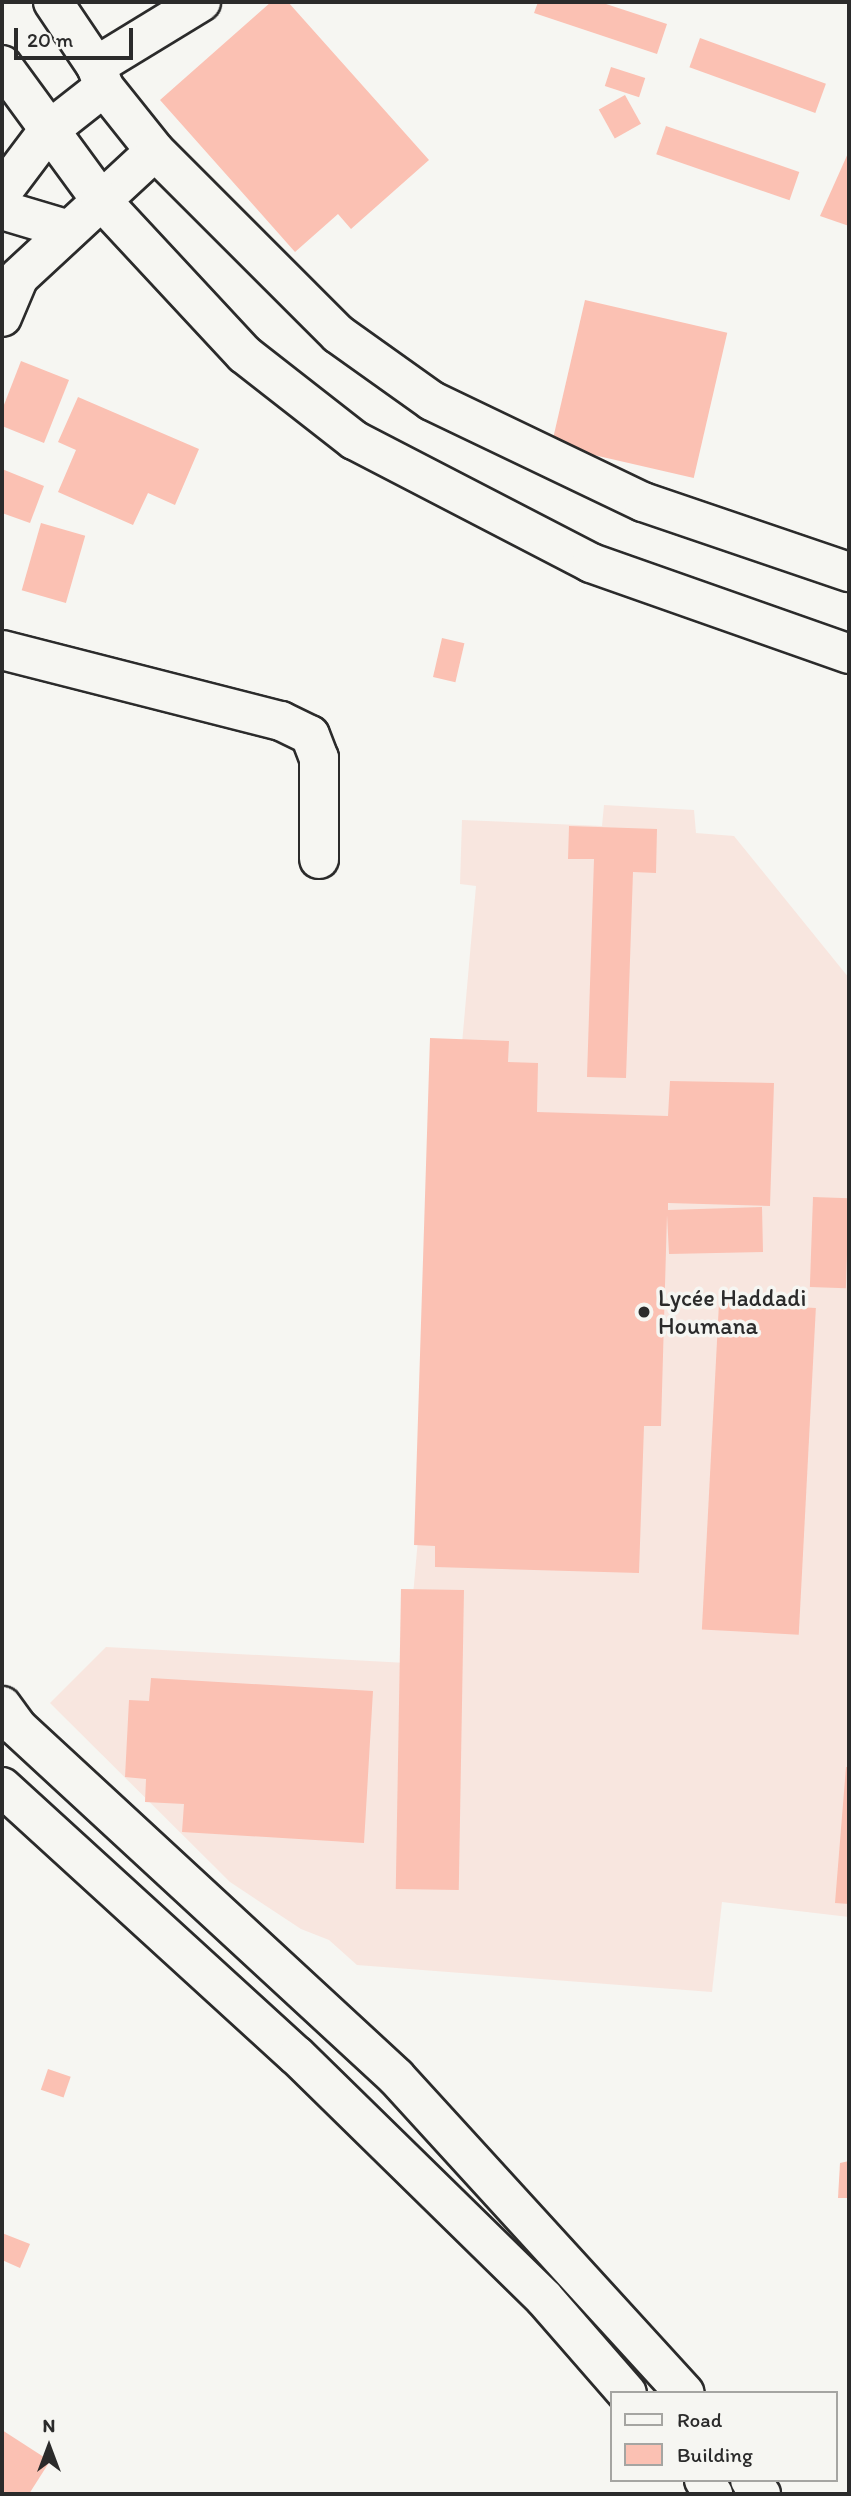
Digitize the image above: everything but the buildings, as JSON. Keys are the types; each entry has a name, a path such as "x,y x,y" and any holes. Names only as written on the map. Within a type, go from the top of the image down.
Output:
{"main road":[{"path":"54,2 100,77 155,151 338,334 432,401 643,502 849,572"},
{"path":"2,192 48,131 100,77 201,2"},
{"path":"2,65 100,199 244,354 354,440 591,564 849,654"},
{"path":"2,317 10,275 69,230 155,151"},
{"path":"2,210 69,230"},
{"path":"2,650 281,721 310,735 319,758 318,859"},
{"path":"2,1706 17,1727 396,2077 683,2391"},
{"path":"2,1787 297,2056 544,2298 625,2391"}],"shaded area":[{"name":"Lycée Haddadi Houmana","path":"604,805 694,810 696,833 734,836 849,978 849,1917 722,1902 712,1992 357,1965 329,1940 301,1929 230,1882 50,1703 106,1647 407,1663 476,886 460,884 462,820 602,826"}],"place":[{"name":"Lycée Haddadi Houmana","path":"644,1312"}]}
